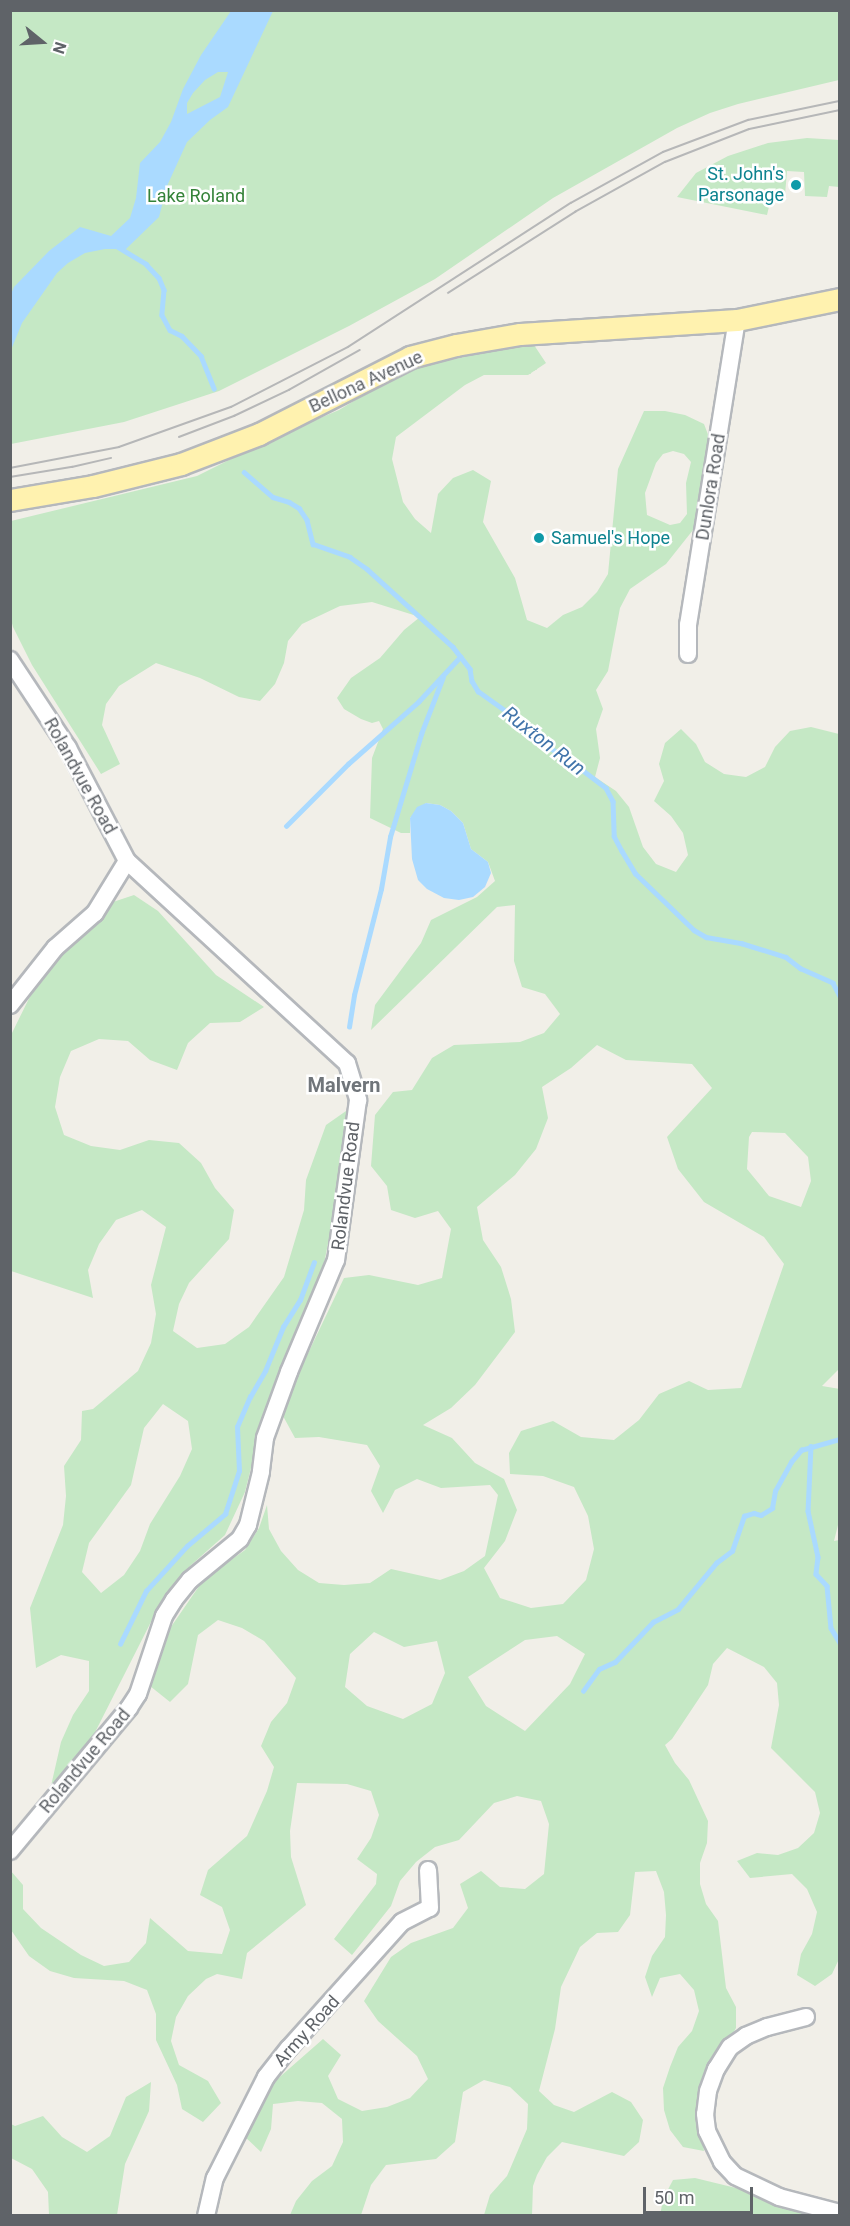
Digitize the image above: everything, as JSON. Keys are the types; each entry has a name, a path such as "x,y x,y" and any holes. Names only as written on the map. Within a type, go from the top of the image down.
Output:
{"main road":[{"name":"Bellona Avenue","path":"10,500 93,486 181,464 259,434 410,357 456,345 520,334 737,320 840,298"}],"street":[{"name":"Dunlora Road","path":"688,654 688,625 737,320"},
{"name":"Rolandvue Road","path":"10,660 68,748 127,861 347,1063 358,1100 336,1260 286,1380 265,1438 261,1472 248,1525 240,1539 190,1580 174,1600 164,1616 138,1694 129,1708 10,1851"},
{"path":"10,1005 55,948 95,913 127,861"},
{"name":"Army Road","path":"206,2216 215,2178 266,2077 289,2048 402,1922 430,1908 428,1870"},
{"path":"806,2017 767,2027 746,2036 730,2047 716,2069 708,2091 705,2114 707,2131 722,2162 735,2176 779,2197 840,2213"}],"green space":[{"name":"Lake Roland","path":"10,11 839,11 839,80 738,104 710,113 677,128 553,198 435,279 349,326 219,391 124,422 11,444"},
{"path":"807,138 839,140 839,187 829,186 827,197 805,196 804,172 787,171 785,195 772,194 767,215 677,197 696,173 728,156 768,143"},
{"path":"534,345 546,363 528,375 484,375 465,385 396,437 392,459 403,502 415,519 431,533 438,494 453,478 473,470 491,481 483,522 515,578 527,620 547,628 563,615 582,607 597,592 608,574 618,469 644,411 665,411 685,415 704,424 712,445 705,489 693,530 666,564 630,589 620,608 608,671 596,690 603,709 596,729 600,758 595,777 616,791 629,807 643,847 656,864 676,872 688,855 683,833 671,816 654,801 664,781 659,764 665,743 681,729 696,744 705,762 724,774 746,777 765,767 775,747 790,731 811,727 839,734 840,1368 822,1386 840,1389 840,1517 834,1541 839,1540 839,1959 832,1974 815,1986 797,1975 801,1954 812,1934 817,1912 807,1889 792,1874 750,1878 737,1861 757,1853 778,1855 798,1848 814,1833 820,1813 815,1792 771,1748 779,1705 777,1683 764,1667 727,1648 713,1664 708,1685 672,1739 665,1745 675,1763 689,1780 708,1821 707,1843 700,1863 700,1884 706,1904 718,1921 726,1988 736,2007 736,2028 726,2046 701,2130 704,2151 683,2147 670,2130 664,2110 663,2088 670,2067 678,2047 692,2031 699,2011 694,1990 680,1974 660,1978 652,1997 645,1977 652,1956 665,1937 664,1892 656,1871 635,1872 630,1915 618,1932 597,1933 580,1947 561,1987 555,2029 539,2091 554,2105 574,2112 612,2092 631,2102 643,2120 639,2142 624,2156 562,2142 547,2157 537,2175 533,2186 532,2215 484,2215 490,2195 507,2176 527,2129 528,2104 510,2087 484,2080 463,2092 455,2142 436,2159 386,2165 371,2185 361,2215 290,2215 296,2201 312,2181 332,2166 343,2142 342,2119 322,2103 298,2101 273,2104 271,2129 261,2152 243,2135 266,2089 323,2039 341,2055 328,2076 338,2099 362,2111 387,2107 410,2098 428,2079 417,2056 378,2021 364,2001 391,1957 411,1943 453,1928 468,1908 460,1884 481,1871 500,1887 525,1889 544,1874 549,1824 541,1801 517,1796 494,1803 459,1840 435,1847 416,1862 400,1881 391,1906 352,1955 334,1939 376,1884 377,1874 357,1859 371,1838 379,1815 371,1791 347,1784 297,1783 290,1831 291,1857 306,1905 247,1953 242,1979 217,1974 206,1979 188,1996 176,2017 171,2041 179,2065 208,2081 221,2103 203,2122 182,2109 177,2085 156,2040 156,2014 147,1990 124,1981 74,1978 50,1971 29,1956 11,1930 10,1870 23,1885 23,1909 41,1928 81,1955 104,1966 129,1962 146,1943 150,1918 188,1951 222,1954 230,1930 222,1907 200,1895 208,1870 247,1836 267,1791 274,1767 261,1746 271,1722 287,1703 296,1678 264,1641 242,1628 218,1620 198,1635 188,1684 170,1702 150,1686 164,1637 204,1579 245,1550 259,1528 267,1505 269,1529 281,1551 298,1570 319,1583 344,1585 370,1583 391,1569 440,1580 464,1571 485,1556 498,1495 490,1485 441,1488 417,1479 395,1490 383,1513 371,1491 380,1466 367,1445 319,1437 295,1438 283,1416 301,1368 344,1278 369,1275 418,1285 442,1278 451,1229 438,1211 415,1218 391,1210 387,1186 371,1166 375,1115 393,1092 412,1090 432,1058 454,1045 520,1042 544,1033 560,1014 545,994 522,987 514,961 515,905 497,907 371,1030 375,1005 421,943 431,920 477,897 495,881 488,862 471,849 463,823 451,811 440,805 426,803 410,818 410,833 401,833 370,818 372,758 383,729 379,721 372,723 344,709 337,698 351,678 380,658 404,630 420,617 372,602 340,606 302,624 288,641 284,663 275,684 260,701 239,697 200,678 156,663 119,686 106,704 102,725 120,764 101,774 32,665 13,627 10,616 11,521 197,476 273,438 339,410 405,370 513,346","holes":["673,451 684,454 691,462 686,483 687,514 680,523 670,525 647,515 645,493 656,463 663,454","597,1045 626,1060 692,1064 712,1088 667,1137 678,1169 704,1202 764,1237 784,1264 741,1388 708,1390 689,1381 659,1394 639,1420 614,1440 581,1437 553,1421 521,1431 509,1453 510,1474 543,1476 574,1487 588,1516 594,1549 586,1580 563,1604 531,1608 500,1598 484,1568 505,1541 517,1510 504,1479 475,1463 452,1438 423,1425 451,1408 475,1385 515,1332 511,1299 501,1267 483,1240 477,1207 515,1175 536,1149 548,1118 542,1087 571,1068","752,1132 785,1133 808,1157 811,1181 801,1207 769,1196 747,1169 749,1137","374,1632 404,1647 437,1641 445,1673 432,1704 403,1719 367,1706 345,1687 350,1654","557,1636 585,1654 570,1684 525,1731 486,1706 468,1677 525,1640"]},
{"path":"134,895 158,911 216,975 264,1007 240,1022 210,1023 188,1043 177,1070 150,1060 128,1041 99,1039 71,1051 60,1077 55,1107 64,1135 91,1146 120,1150 149,1140 179,1143 201,1163 215,1188 234,1210 229,1239 189,1283 179,1304 173,1331 197,1348 225,1344 249,1327 284,1277 304,1210 306,1180 326,1125 346,1111 347,1147 322,1274 266,1408 245,1492 225,1535 190,1566 156,1612 84,1754 48,1799 61,1742 73,1715 89,1691 89,1661 61,1655 36,1668 30,1608 63,1525 66,1496 64,1466 81,1440 82,1411 93,1409 138,1371 151,1343 156,1314 151,1285 166,1227 142,1210 116,1220 99,1244 88,1270 93,1298 11,1271 11,1035 45,966 107,904","holes":["163,1404 188,1421 192,1449 180,1476 150,1524 140,1551 124,1575 101,1593 82,1572 89,1543 131,1485 144,1428"]},
{"path":"151,2082 149,2111 125,2164 117,2215 49,2215 48,2192 32,2169 11,2158 11,2124 15,2126 43,2116 62,2137 87,2152 110,2136 126,2097"},
{"path":"695,2178 825,2215 660,2216 663,2199 673,2180"}],"water":[{"path":"231,11 273,11 228,107 187,142 167,186 159,217 126,249 105,249 85,253 68,263 57,273 22,323 11,350 11,294 14,287 49,251 80,227 111,236 130,218 136,198 140,163 160,142 201,55","holes":["218,72 228,72 220,97 187,114 187,103 205,80"]},
{"path":"426,803 440,805 451,811 463,823 471,849 488,862 491,873 485,887 473,897 459,900 444,898 427,889 418,880 412,859 410,818 417,807"}],"waterway":[{"name":"Ruxton Run","path":"118,247 146,264 159,278 164,290 162,315 170,330 182,336 201,356 214,389"},
{"name":"Ruxton Run","path":"244,472 273,497 299,508 307,520 313,544 350,557 367,569 453,647 470,669 472,681 478,691 527,726 539,741 568,759 606,788 613,801 614,836 635,873 694,930 706,937 741,943 786,957 800,968 833,983 840,996"},
{"path":"286,826 348,764 418,702 460,657"},
{"path":"349,1027 354,995 381,889 390,837 421,734 443,677"},
{"path":"120,1644 146,1591 187,1546 225,1514 239,1471 237,1427 265,1371 283,1327 300,1300 314,1262"},
{"path":"583,1691 599,1669 615,1662 653,1622 678,1609 716,1563 732,1551 744,1516 754,1513 761,1515 772,1508 775,1491 791,1462 801,1450 840,1439"},
{"path":"811,1446 808,1511 818,1557 816,1574 827,1586 831,1628 840,1643"}],"tram line":[{"path":"10,468 119,447 231,407 348,347 571,203 663,152 748,120 840,101"},
{"path":"448,293 575,212 665,162 749,129 840,110"},
{"path":"179,437 234,416 289,390 360,350"},
{"path":"10,477 111,458"}],"place":[{"name":"St. John's Parsonage","path":"796,185"},
{"name":"Samuel's Hope","path":"539,538"}],"district":[{"name":"Malvern","path":"344,1085"}]}
